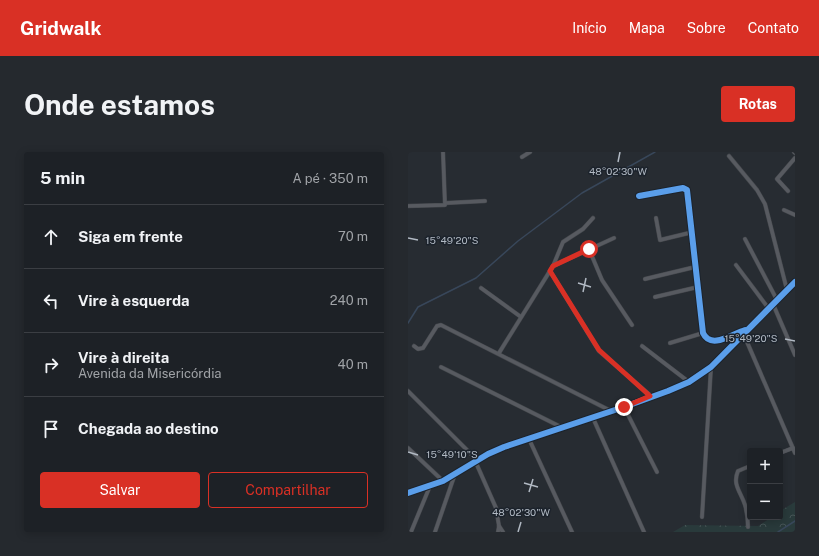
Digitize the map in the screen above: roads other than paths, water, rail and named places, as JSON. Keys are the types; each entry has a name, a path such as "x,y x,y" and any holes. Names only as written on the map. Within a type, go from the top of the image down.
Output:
{"street":[{"path":"439,152 443,154 445,204"},
{"path":"522,157 530,152"},
{"path":"730,156 757,190 765,204 787,290"},
{"path":"788,191 776,179 795,158"},
{"path":"639,196 686,188 703,333 705,338 710,341 716,341 751,328"},
{"path":"408,206 485,201"},
{"path":"784,210 795,215"},
{"path":"499,352 553,266 563,242 583,229 593,218"},
{"path":"656,218 660,240 692,232"},
{"path":"553,266 614,238"},
{"path":"745,239 775,302 795,355"},
{"path":"589,249 602,280 632,325"},
{"path":"736,265 769,309"},
{"path":"645,279 695,267"},
{"path":"550,271 599,350 650,396"},
{"path":"408,493 443,481 476,461 498,450 624,407 689,382 711,367 795,282"},
{"path":"655,297 698,287"},
{"path":"481,288 521,317"},
{"path":"414,346 418,349 424,347 439,324 499,352 611,411"},
{"path":"670,343 703,333"},
{"path":"744,335 795,453"},
{"path":"642,346 689,382"},
{"path":"441,367 561,428"},
{"path":"702,517 711,367"},
{"path":"408,391 466,448 476,461 496,508 499,526 498,532"},
{"path":"624,407 658,472"},
{"path":"593,418 644,532"},
{"path":"529,439 572,532"},
{"path":"408,448 443,481"},
{"path":"783,452 793,448"},
{"path":"747,467 738,471 735,479 736,487 745,505 748,527"},
{"path":"435,532 455,474"},
{"path":"411,532 430,486"},
{"path":"499,526 503,532"}],"waterway":[{"path":"408,323 418,307 476,278 518,241 582,193 655,152"},
{"path":"778,532 795,521"}]}
